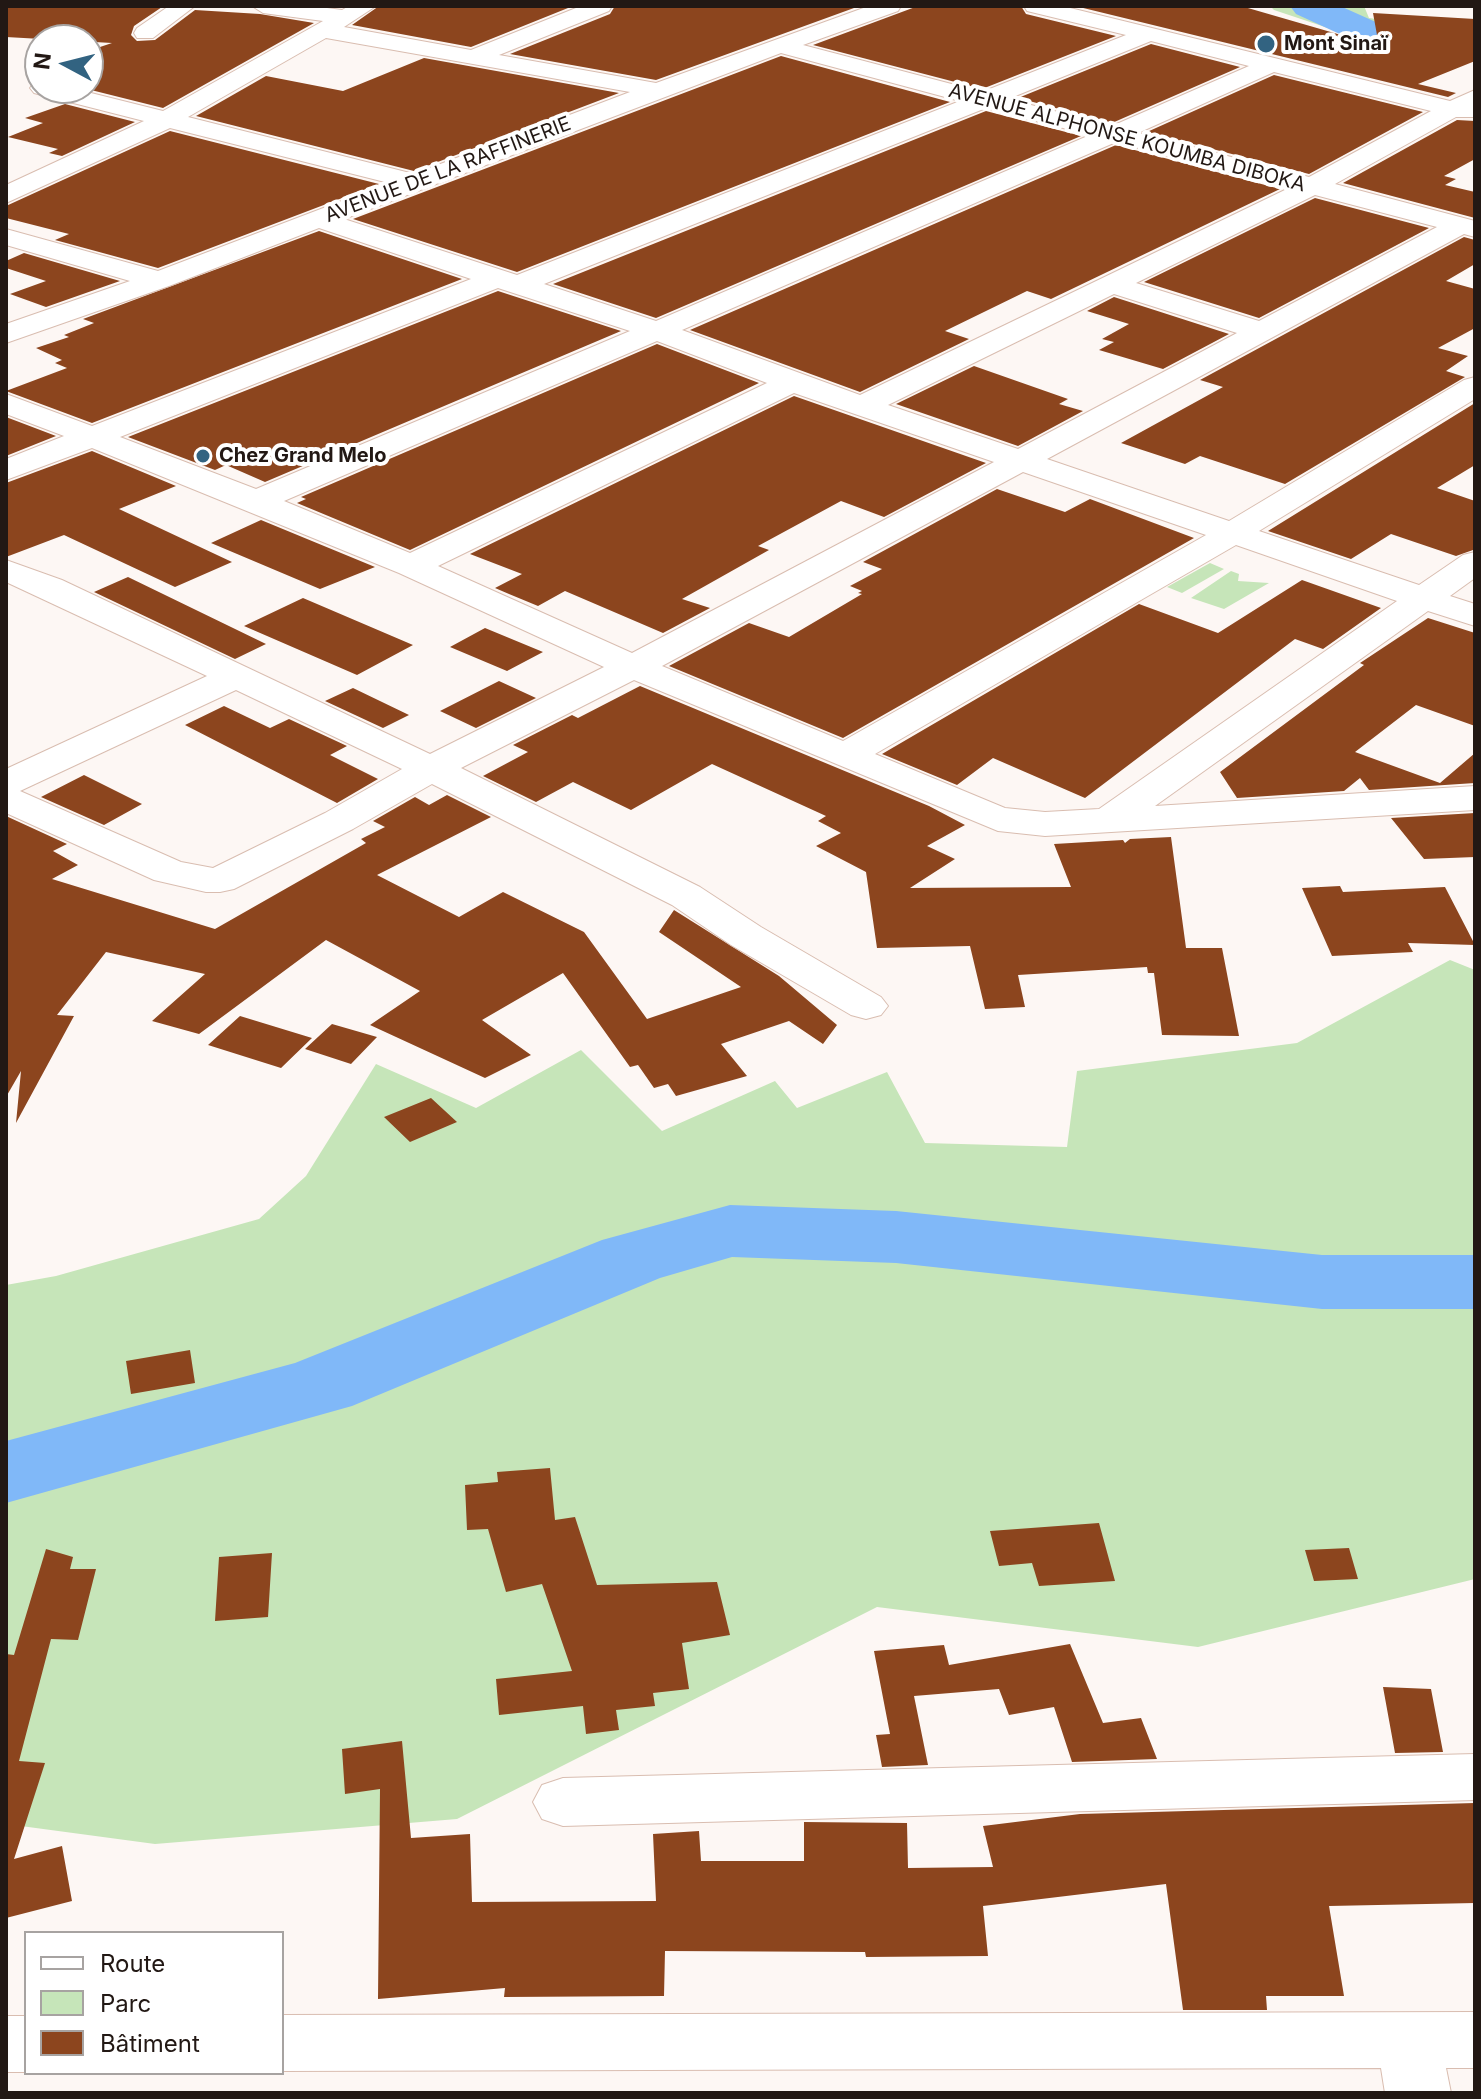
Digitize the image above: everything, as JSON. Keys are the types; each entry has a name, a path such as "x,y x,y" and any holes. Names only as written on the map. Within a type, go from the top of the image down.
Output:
{"street":[{"path":"145,33 184,6"},
{"path":"263,6 355,12"},
{"path":"473,57 601,6"},
{"name":"AVENUE DE LA RAFFINERIE","path":"6,334 159,280 658,90 890,6"},
{"path":"1035,6 1269,66 1468,107"},
{"path":"817,10 857,17"},
{"path":"6,195 164,121 355,12"},
{"path":"322,30 658,90"},
{"path":"6,470 985,100 1147,35"},
{"name":"AVENUE ALPHONSE KOUMBA DIBOKA","path":"780,46 1468,227"},
{"path":"256,501 658,331 1269,66"},
{"path":"13,82 24,84"},
{"path":"101,104 419,183"},
{"path":"862,406 1468,107"},
{"path":"317,219 658,331 792,382 1475,616"},
{"path":"6,799 168,871 220,880 339,821 428,770 633,667 1468,227"},
{"path":"6,237 159,280"},
{"path":"1111,284 1264,332"},
{"path":"411,566 792,382"},
{"path":"846,755 1231,534 1470,392"},
{"path":"6,403 256,501 411,566 633,667 998,819 1045,824 1475,798"},
{"path":"1109,820 1475,562"},
{"path":"6,570 50,587 536,819 686,896 746,936 866,1006"},
{"path":"6,608 50,587"},
{"path":"6,783 233,677"},
{"path":"563,1802 1475,1777"},
{"path":"284,2043 1413,2066 1475,2040"}],"green space":[{"path":"1270,6 1364,6 1369,18 1414,24 1390,56 1335,42 1349,35"},
{"path":"1210,563 1224,569 1182,593 1167,587"},
{"path":"1231,571 1239,574 1238,581 1269,583 1224,609 1191,598"},
{"path":"1450,960 1475,970 1475,1579 1198,1647 877,1607 457,1819 155,1844 6,1824 6,1285 56,1276 259,1219 306,1176 376,1064 476,1108 581,1050 662,1131 775,1081 797,1108 887,1072 925,1143 1067,1147 1077,1071 1297,1043"}],"building":[{"path":"6,6 162,7 134,26 131,35 137,41 155,40 195,10 260,14 314,23 163,108 104,93 104,46 112,43 104,43 104,24 24,24 24,38 6,37"},
{"path":"379,6 573,6 471,47 352,25"},
{"path":"615,6 854,8 656,80 510,54 610,14"},
{"path":"918,6 1021,6 1026,14 1116,36 982,89 813,45"},
{"path":"1075,6 1241,6 1379,46 1373,13 1475,19 1475,61 1418,84 1456,93 1448,97"},
{"path":"1151,44 1240,67 1112,123 1018,98"},
{"path":"781,56 950,102 517,272 353,219"},
{"path":"424,58 619,93 414,171 196,116 266,76 343,91"},
{"path":"1274,75 1423,112 1309,174 1147,132"},
{"path":"65,104 135,122 62,156 49,153 58,149 8,137 43,123 25,118"},
{"path":"986,111 1081,136 656,318 553,284"},
{"path":"1457,120 1475,121 1475,159 1444,176 1456,179 1445,185 1475,192 1475,218 1343,183"},
{"path":"170,131 379,184 158,268 55,240 69,234 6,218 6,206"},
{"path":"1116,145 1280,189 1051,299 1027,291 945,331 969,339 860,392 690,330"},
{"path":"1315,198 1429,228 1259,318 1144,282"},
{"path":"319,231 462,279 92,423 6,391 67,368 55,363 62,360 36,348 69,337 64,335 94,323 83,319"},
{"path":"1464,237 1475,240 1475,264 1446,281 1475,289 1475,328 1438,348 1468,356 1446,371 1465,377 1285,484 1200,456 1185,464 1121,443 1223,387 1200,380"},
{"path":"24,253 120,281 46,307 10,294 46,281 6,268 6,261"},
{"path":"498,291 621,331 265,482 226,465 215,470 128,437"},
{"path":"1114,297 1229,334 1163,369 1099,350 1114,342 1102,339 1129,324 1087,311"},
{"path":"657,344 759,383 410,550 297,503 306,499 301,497"},
{"path":"974,366 1068,399 1059,404 1083,411 1018,446 896,404"},
{"path":"794,396 986,463 884,517 841,501 758,546 769,550 682,599 710,608 663,633 565,591 538,606 495,588 522,574 470,554"},
{"path":"1475,403 1475,465 1437,488 1475,501 1473,550 1456,556 1391,534 1351,559 1268,531"},
{"path":"6,417 56,436 6,456"},
{"path":"92,451 176,486 119,509 232,562 175,587 64,535 6,557 6,483"},
{"path":"997,489 1065,512 1090,499 1194,538 843,738 669,666 749,623 789,637 862,594 858,593 862,591 850,586 882,569 863,562"},
{"path":"261,520 375,567 320,589 211,543"},
{"path":"128,577 266,644 235,659 94,592"},
{"path":"1302,580 1381,608 1323,649 1295,639 1085,798 993,758 957,785 882,754 1139,604 1218,633"},
{"path":"303,598 413,645 357,675 244,626"},
{"path":"1428,618 1475,633 1475,726 1416,705 1355,752 1440,783 1475,753 1475,783 1369,790 1360,778 1344,791 1237,798 1220,772 1364,665 1360,663"},
{"path":"485,628 543,652 507,671 450,647"},
{"path":"499,681 536,698 476,728 440,711"},
{"path":"640,686 929,806 965,825 927,846 955,859 910,888 1071,887 1054,844 1123,840 1125,843 1130,839 1171,837 1186,948 1222,948 1239,1036 1162,1035 1154,973 1148,973 1147,967 1018,975 1025,1007 985,1009 970,946 877,948 866,872 816,846 841,833 818,821 826,816 712,764 631,810 573,782 536,802 483,776 528,752 513,745 572,715 578,718"},
{"path":"353,688 409,715 383,728 325,701"},
{"path":"224,706 270,728 289,719 347,746 330,755 378,779 337,803 185,725"},
{"path":"84,775 142,804 104,825 41,797"},
{"path":"447,795 491,817 377,875 459,917 503,892 584,932 647,1019 741,987 659,932 674,910 779,976 837,1025 823,1044 789,1021 721,1044 747,1076 676,1096 668,1084 654,1088 638,1065 630,1067 563,973 482,1020 531,1055 485,1078 370,1025 420,991 326,940 199,1034 152,1021 205,974 106,952 57,1015 74,1016 16,1123 21,1071 6,1097 6,816 67,844 53,851 78,865 52,879 215,929 366,843 361,839 385,827 373,821 415,797 429,805"},
{"path":"1475,813 1475,857 1424,859 1391,818"},
{"path":"1340,886 1343,892 1445,887 1475,945 1408,943 1413,952 1332,956 1302,888"},
{"path":"240,1016 312,1038 281,1068 208,1045"},
{"path":"332,1024 377,1037 351,1064 305,1049"},
{"path":"431,1098 457,1122 410,1142 384,1117"},
{"path":"190,1350 195,1383 131,1394 126,1361"},
{"path":"550,1468 555,1520 575,1517 597,1585 717,1582 730,1635 682,1643 689,1689 653,1693 655,1706 616,1710 619,1730 586,1734 583,1706 499,1715 496,1679 572,1671 542,1584 506,1592 488,1529 467,1530 465,1485 498,1482 497,1472"},
{"path":"1099,1523 1115,1581 1039,1586 1032,1563 999,1566 990,1531"},
{"path":"1349,1548 1358,1579 1314,1581 1305,1550"},
{"path":"46,1549 73,1557 70,1569 96,1569 78,1640 51,1639 19,1761 45,1763 14,1859 62,1846 72,1901 6,1918 6,1654 14,1655"},
{"path":"272,1553 268,1617 215,1621 219,1557"},
{"path":"1070,1644 1103,1723 1141,1718 1157,1759 1072,1762 1054,1707 1009,1715 999,1689 914,1696 928,1765 882,1767 876,1735 890,1734 874,1651 944,1645 949,1665"},
{"path":"1383,1687 1431,1689 1443,1752 1395,1753"},
{"path":"402,1741 411,1838 470,1834 472,1902 656,1901 653,1834 699,1831 701,1861 804,1861 804,1822 907,1823 908,1868 993,1867 983,1826 1080,1814 1475,1803 1475,1903 1329,1906 1344,1996 1266,1996 1267,2010 1183,2010 1166,1884 983,1906 988,1956 866,1957 865,1952 665,1951 664,1996 504,1997 505,1988 378,1999 380,1789 345,1794 342,1749"}],"waterway":[{"path":"1309,6 1380,38 1475,42"},
{"path":"6,1472 322,1385 631,1259 730,1231 896,1237 1322,1282 1475,1282"}],"place":[{"name":"Mont Sinaï","path":"1266,44"},
{"name":"Chez Grand Melo","path":"203,456"}]}
